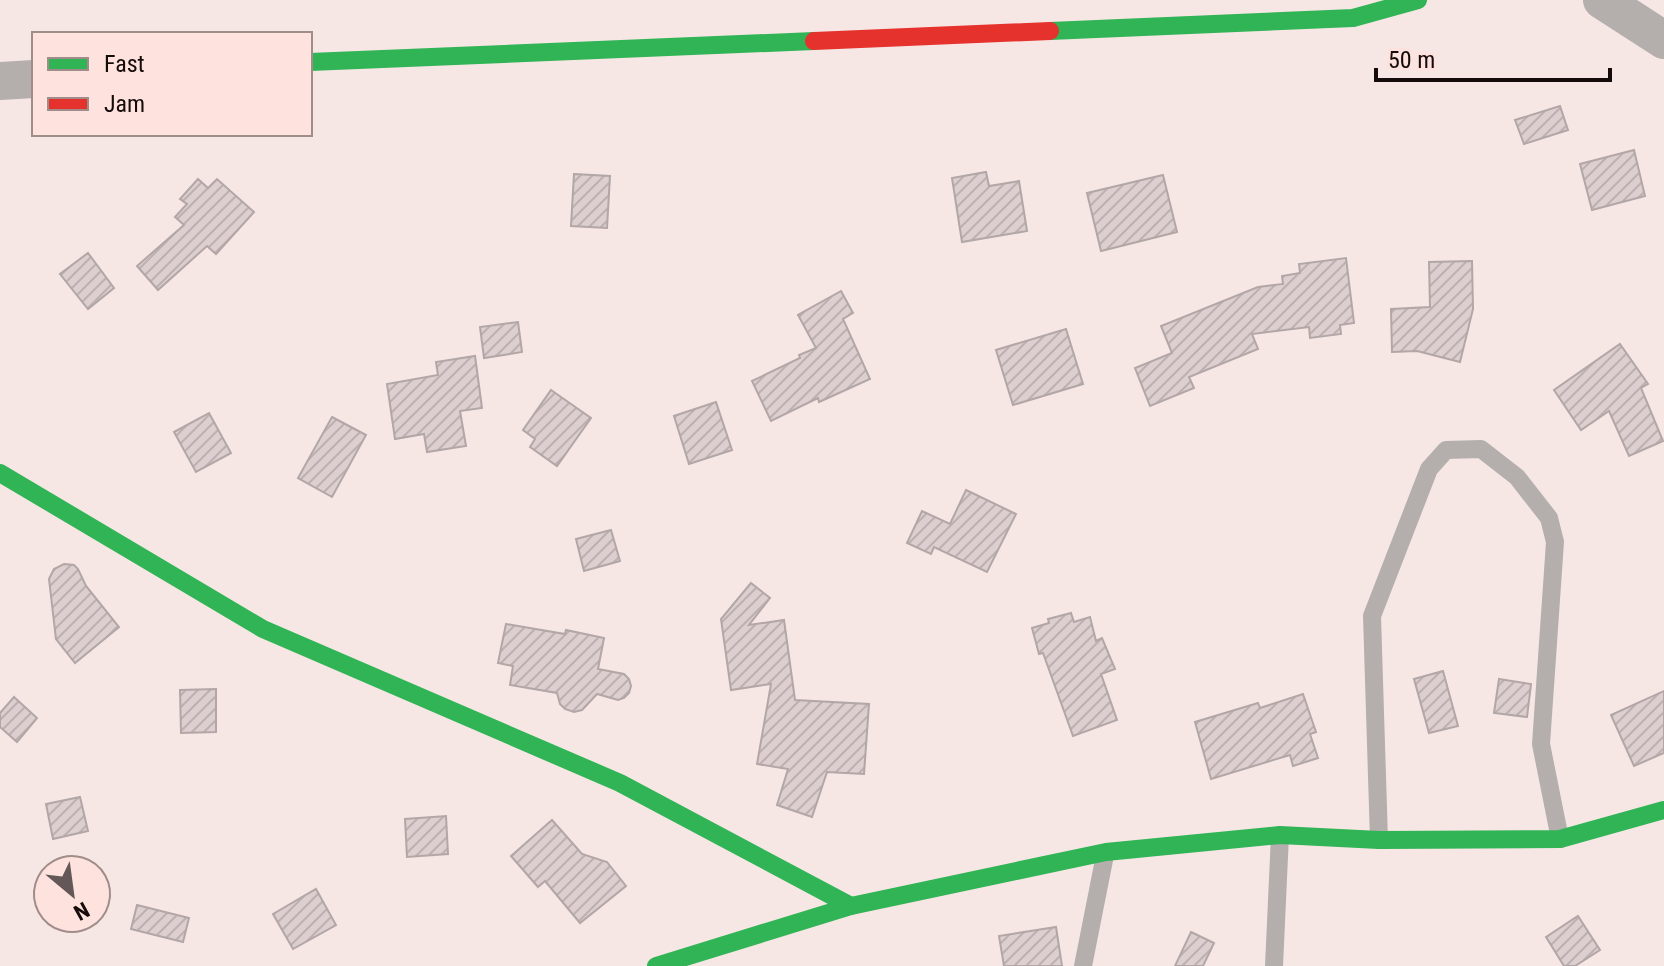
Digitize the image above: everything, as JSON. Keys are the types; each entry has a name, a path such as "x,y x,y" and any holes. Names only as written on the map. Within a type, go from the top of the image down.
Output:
{"street":[{"path":"312,62 1353,18 1418,0"},
{"path":"1602,0 1664,40"},
{"path":"0,81 32,79"},
{"path":"0,473 263,629 620,783 851,906"},
{"path":"656,966 851,906 1106,852 1280,835 1379,840 1560,839 1664,810"}],"lane":[{"path":"1379,840 1372,616 1429,469 1446,450 1481,449 1525,487 1549,518 1555,542 1541,744 1560,839"},
{"path":"1274,966 1280,835"},
{"path":"1083,966 1106,852"}],"building":[{"path":"1560,106 1568,130 1524,144 1515,120"},
{"path":"1634,150 1645,196 1592,210 1580,164"},
{"path":"986,172 989,186 1019,181 1027,231 962,242 952,178"},
{"path":"574,174 610,176 607,228 571,226"},
{"path":"1163,175 1177,232 1101,251 1087,193"},
{"path":"198,179 208,188 217,179 254,212 216,254 207,246 158,290 137,266 184,225 175,217 187,204 180,199"},
{"path":"88,253 114,288 88,309 60,274"},
{"path":"1346,258 1354,323 1340,325 1341,334 1310,338 1309,327 1252,334 1258,349 1189,377 1194,388 1150,406 1135,368 1172,353 1161,326 1258,287 1283,284 1282,276 1300,273 1299,264"},
{"path":"1472,261 1473,309 1460,362 1417,351 1392,352 1391,309 1430,307 1429,262"},
{"path":"841,291 853,313 843,319 870,379 819,402 818,398 771,421 752,381 816,348 798,315"},
{"path":"518,322 522,352 484,358 480,327"},
{"path":"1066,329 1083,384 1013,405 996,350"},
{"path":"1620,344 1648,384 1641,388 1663,441 1629,456 1609,411 1581,430 1554,390"},
{"path":"475,356 482,408 460,411 466,446 427,452 424,434 395,439 387,384 438,375 436,362"},
{"path":"551,390 591,418 557,466 530,447 535,439 523,430"},
{"path":"716,402 732,450 689,464 674,416"},
{"path":"209,413 231,453 196,472 174,432"},
{"path":"332,417 366,435 332,497 298,478"},
{"path":"966,490 1016,514 987,572 934,547 931,554 907,543 922,511 950,524"},
{"path":"611,530 620,561 584,571 576,539"},
{"path":"64,564 74,565 78,569 86,586 119,627 75,663 56,639 49,579 54,569"},
{"path":"751,583 770,598 749,625 784,620 795,700 869,704 864,774 827,772 812,817 777,805 788,769 757,764 771,684 731,690 721,619"},
{"path":"1071,613 1074,622 1090,617 1096,641 1102,638 1115,669 1101,674 1117,720 1073,736 1043,653 1039,654 1032,628 1049,623 1048,619"},
{"path":"506,624 565,634 566,630 604,638 598,669 624,674 631,686 629,693 618,700 597,694 582,710 574,712 560,704 557,693 510,685 513,666 498,663"},
{"path":"1443,671 1458,726 1429,733 1414,679"},
{"path":"1499,679 1531,684 1527,717 1494,713"},
{"path":"216,689 216,732 181,733 180,690"},
{"path":"1664,691 1664,753 1634,766 1611,715"},
{"path":"1303,694 1316,732 1310,734 1318,758 1293,766 1290,755 1211,779 1195,722 1258,703 1260,708"},
{"path":"14,697 37,718 17,742 0,727 0,713"},
{"path":"80,797 88,831 53,839 46,804"},
{"path":"446,816 448,854 407,857 405,819"},
{"path":"552,820 582,854 607,862 626,886 580,923 545,881 538,887 511,856"},
{"path":"316,889 336,925 293,949 273,914"},
{"path":"137,905 189,918 183,942 131,929"},
{"path":"1578,916 1600,950 1575,966 1564,966 1546,937"},
{"path":"1056,927 1062,966 1004,966 999,936"},
{"path":"1191,932 1214,943 1203,966 1175,966"}],"traffic: fast":[{"path":"1050,31 1353,18 1418,0"},
{"path":"312,62 814,41"},
{"path":"0,473 263,629 620,783 851,906"},
{"path":"656,966 851,906 1106,852 1280,835 1379,840 1560,839 1664,810"}],"traffic: jam":[{"path":"814,41 1050,31"}]}
